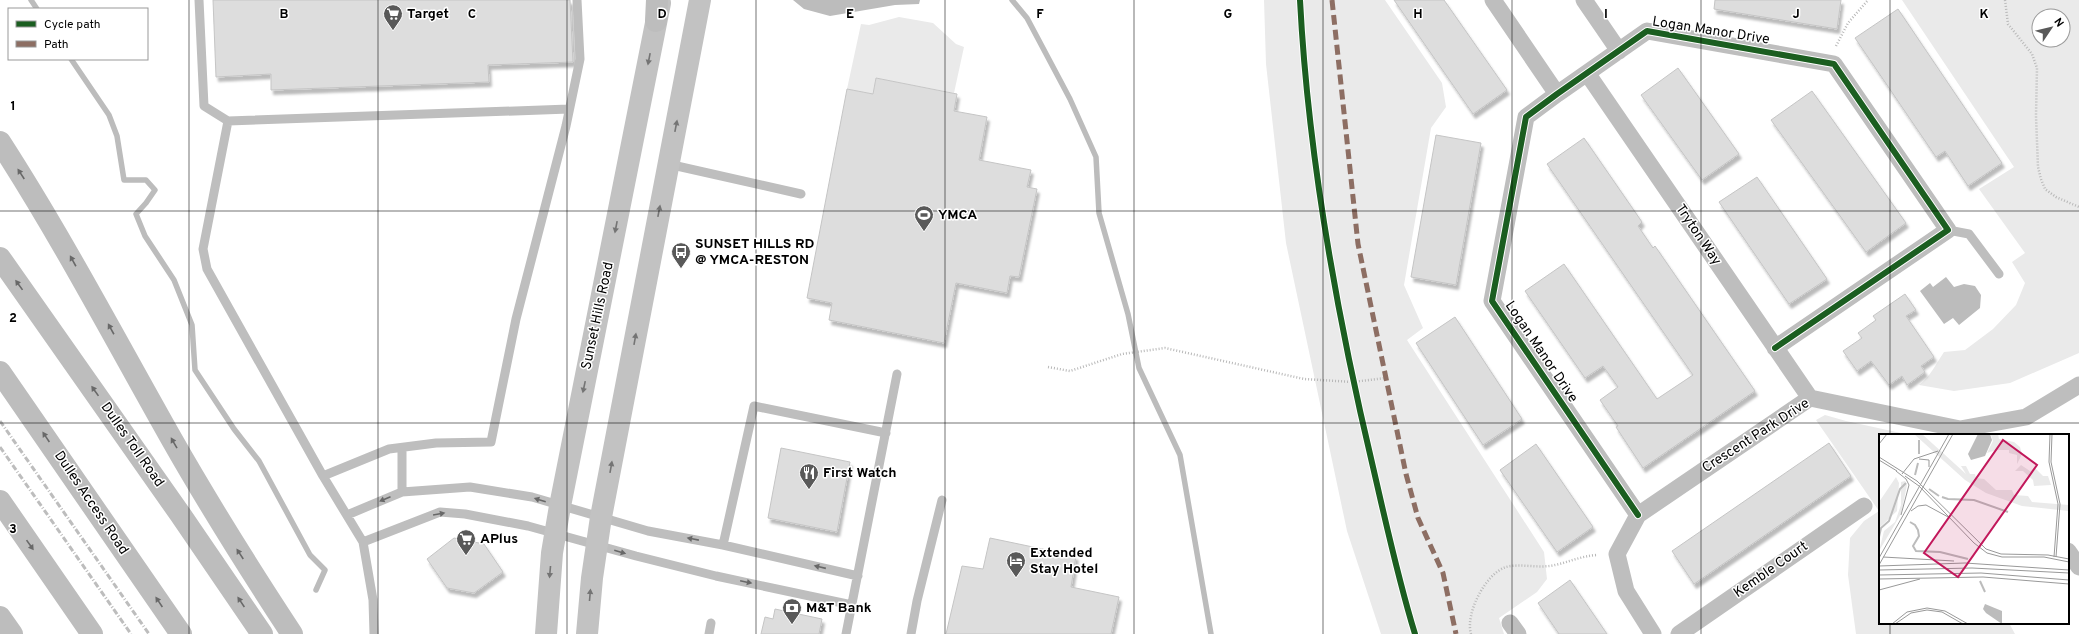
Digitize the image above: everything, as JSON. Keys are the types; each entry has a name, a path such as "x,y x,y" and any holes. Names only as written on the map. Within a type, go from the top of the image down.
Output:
{"highway":[{"path":"0,142 69,254 210,506 292,634"},
{"name":"Dulles Toll Road","path":"0,258 168,495 262,634"},
{"name":"Dulles Access Road","path":"0,372 181,634"},
{"path":"0,501 92,634"},
{"path":"0,617 12,634"}],"main road":[{"name":"Sunset Hills Road","path":"546,634 555,533 656,11 661,0"},
{"path":"587,634 592,578 601,517 700,0"}],"street":[{"path":"1493,0 1557,94"},
{"path":"1584,0 1619,51"},
{"name":"Logan Manor Drive","path":"1638,515 1492,301 1526,118 1557,94 1647,31 1834,64 1948,230"},
{"name":"Tryton Way","path":"1587,73 1810,398"},
{"path":"1775,348 1948,230"},
{"name":"Crescent Park Drive","path":"1653,634 1626,591 1618,554 1638,515 1810,398 1960,432 2026,417 2079,385"},
{"name":"Kemble Court","path":"1679,634 1864,506"},
{"path":"2069,552 2079,567"}],"lane":[{"path":"199,0 204,106 228,121 569,109"},
{"path":"324,476 390,450 436,443 491,442 516,319 569,109 580,59 577,0"},
{"path":"228,121 202,248 207,269 363,542 373,600 374,634"},
{"path":"668,164 801,194"},
{"path":"1948,230 1969,234 1999,274"},
{"path":"846,634 897,374"},
{"path":"723,545 754,406 886,433"},
{"path":"402,448 402,492"},
{"path":"347,515 402,492 470,487 532,497 648,531 723,545 858,576"},
{"path":"911,634 917,601 942,500"},
{"path":"363,542 440,512 479,517 528,526 708,574 852,605"},
{"path":"709,634 711,622"}],"path":[{"path":"1836,46 1848,23 1868,0"},
{"path":"2005,0 2008,24 2032,54 2037,68 2036,116 2038,167 2041,179 2045,189 2056,197 2079,207"},
{"path":"1048,367 1070,371 1122,354 1147,349 1171,350 1304,379 1353,382 1385,378"},
{"path":"1352,374 1355,389"},
{"path":"1471,634 1471,614 1476,601 1494,573 1506,567 1523,566 1539,568 1586,556 1597,555"}],"shaded area":[{"path":"793,0 920,0 919,4 895,5 830,16 804,9"},
{"path":"1264,0 1385,0 1442,83 1446,107 1431,128 1404,285 1423,328 1407,340 1544,552 1547,579 1537,592 1499,618 1504,634 1381,634 1347,531 1286,243 1266,64"},
{"path":"1902,0 2079,0 2079,353 2010,383 1954,391 1919,385 1930,374 1944,352 1965,350 1993,329 2016,305 2025,283 2012,262 2025,253 1979,189 2014,167"},
{"path":"899,17 933,23 956,44 964,47 954,93 876,78 873,94 847,89 861,24 869,25"},
{"path":"1946,277 1954,287 1964,284 1975,286 1981,295 1980,308 1959,325 1953,318 1944,324 1920,291 1930,283 1933,287"},
{"path":"1825,415 1905,434 1879,434 1879,511 1816,420"},
{"path":"1879,511 1879,624 2010,624 2015,634 1856,634 1848,575 1850,538 1864,521"}],"building":[{"name":"Target","path":"213,0 570,0 573,62 488,65 489,82 271,90 271,74 216,77"},
{"path":"1394,0 1444,0 1507,90 1473,114"},
{"path":"1715,0 1841,0 1837,29 1714,9"},
{"path":"1898,9 2002,163 1968,186 1945,151 1936,157 1855,38"},
{"path":"1678,68 1739,154 1702,180 1641,95"},
{"name":"YMCA","path":"876,78 957,94 954,111 987,117 979,160 1031,170 1027,187 1037,189 1019,277 1010,276 1007,293 956,283 944,343 829,320 832,303 807,298 847,89 873,94"},
{"path":"1812,91 1906,223 1866,252 1771,120"},
{"path":"1436,135 1481,143 1456,285 1411,277"},
{"path":"1584,138 1642,222 1638,226 1653,248 1655,246 1755,391 1643,468 1616,427 1618,426 1600,400 1618,387 1603,366 1585,378 1525,291 1564,264 1657,399 1693,375 1547,164"},
{"path":"1757,177 1827,279 1789,304 1719,202"},
{"path":"1905,294 1916,310 1906,316 1934,357 1921,366 1925,372 1907,385 1902,376 1889,385 1871,361 1857,371 1843,351 1862,338 1858,333 1876,320 1873,316"},
{"path":"1455,317 1522,419 1483,445 1416,343"},
{"path":"1829,443 1851,476 1694,584 1672,551"},
{"path":"1536,444 1593,527 1557,552 1500,470"},
{"name":"First Watch","path":"781,448 850,462 837,532 768,518"},
{"path":"454,538 484,544 503,572 474,593 447,588 427,559"},
{"name":"Extended Stay Hotel","path":"990,538 1076,556 1071,587 1119,597 1111,634 946,634 962,566 983,569"},
{"path":"1570,580 1607,634 1559,634 1538,603"},
{"name":"M&T Bank","path":"775,609 822,619 819,634 761,634 765,617 773,619"}],"waterway":[{"path":"31,0 36,8"},
{"path":"1012,0 1027,18 1070,99 1096,157 1099,213 1128,314 1139,368 1180,455 1211,634"},
{"path":"72,60 109,115 117,136 124,180 146,180 155,190 136,214 145,236 174,280 192,325 195,370 234,429 259,461 310,555 325,570 316,590"}],"railway":[{"path":"0,421 149,634"},
{"path":"0,447 131,634"}],"marked path":[{"path":"1332,0 1358,244 1406,474 1418,518 1443,573 1456,634"}],"cycle path":[{"path":"1300,0 1304,58 1317,176 1336,294 1360,410 1383,509 1415,634"},
{"path":"1638,515 1492,301 1526,117 1647,31 1834,64 1948,230 1775,348"}],"place":[{"name":"Target","path":"393,31"},
{"name":"YMCA","path":"924,232"},
{"name":"SUNSET HILLS RD @ YMCA-RESTON","path":"681,269"},
{"name":"First Watch","path":"809,490"},
{"name":"APlus","path":"466,556"},
{"name":"Extended Stay Hotel","path":"1016,578"},
{"name":"M&T Bank","path":"792,625"}]}
